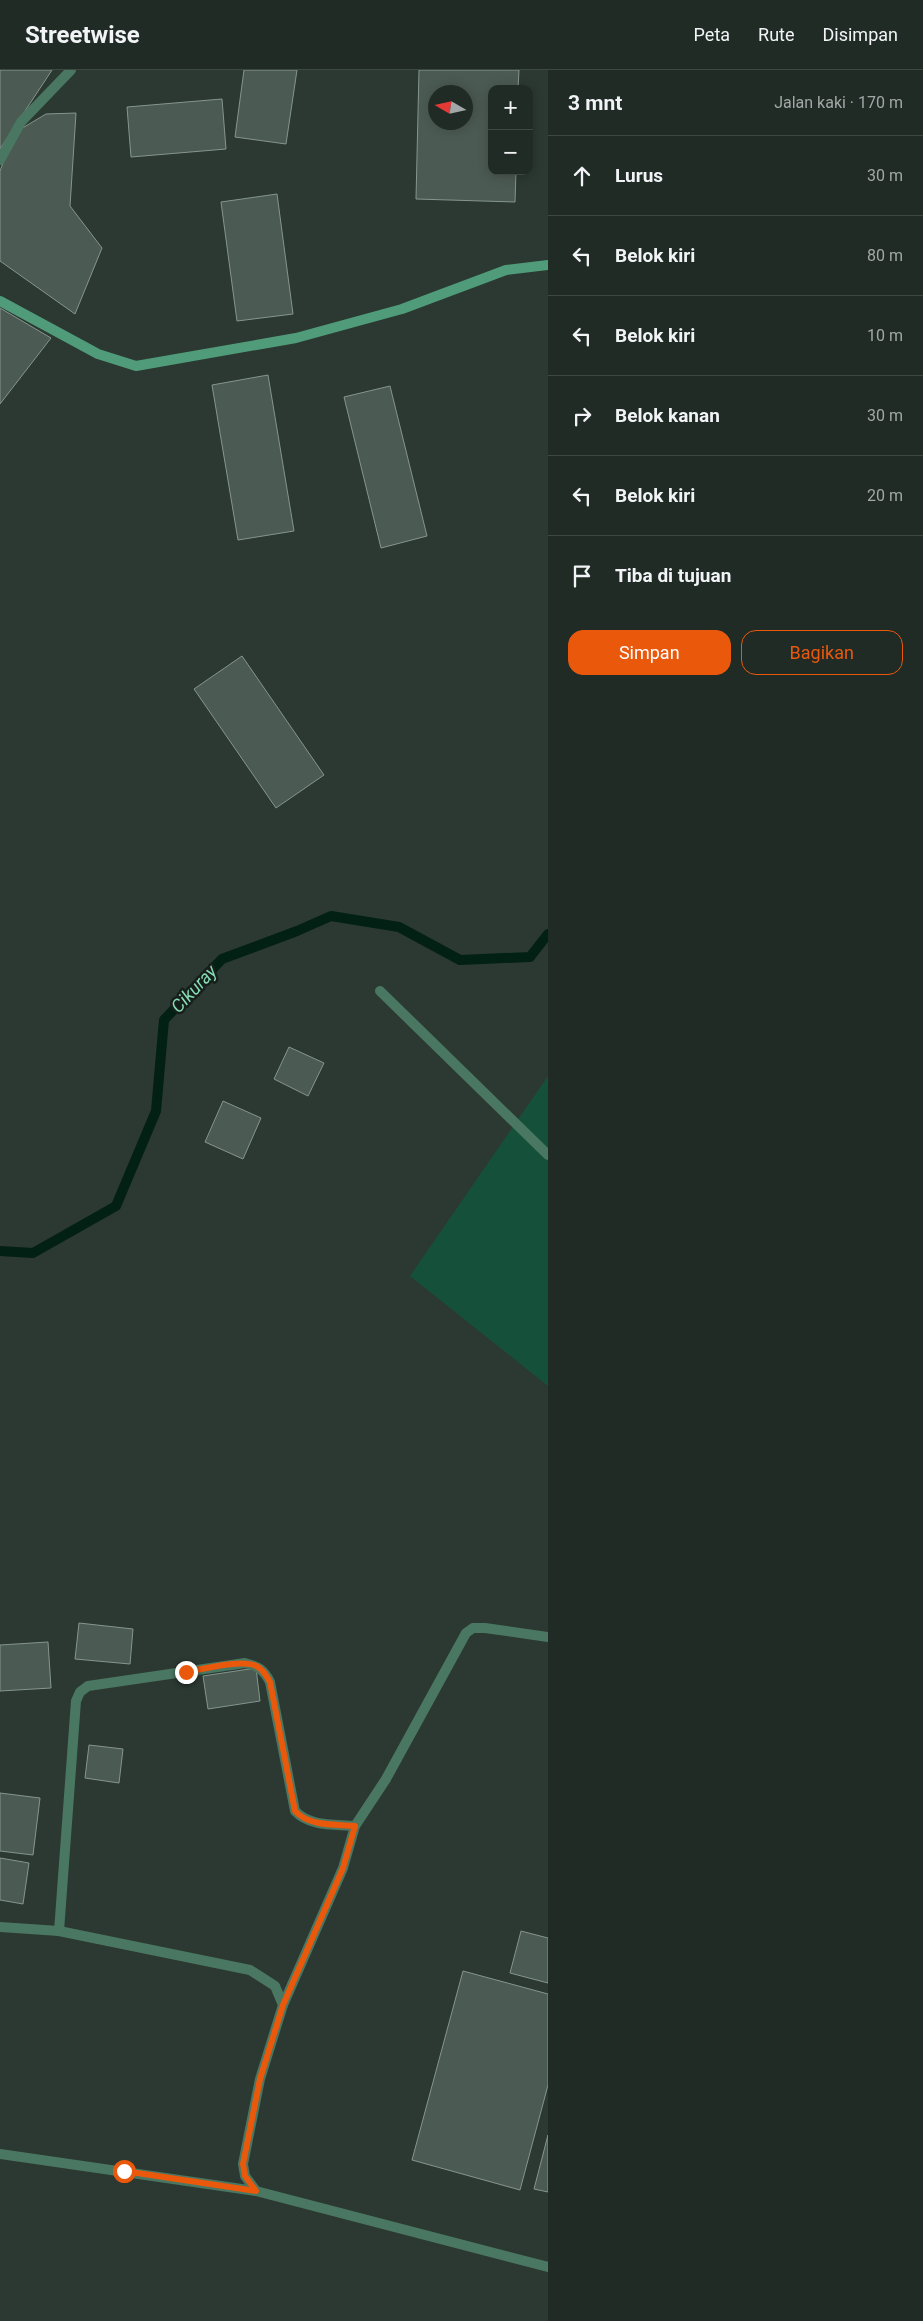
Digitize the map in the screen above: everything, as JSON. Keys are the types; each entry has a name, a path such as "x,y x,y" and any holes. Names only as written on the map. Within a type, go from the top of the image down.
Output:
{"street":[{"path":"0,160 21,122 71,70"},
{"path":"0,301 98,354 136,366 296,338 402,309 506,270 548,265"},
{"path":"380,991 548,1155"},
{"path":"256,2191 245,2176 243,2164 260,2079 283,2005 343,1868 355,1826 386,1779 466,1633 473,1628 485,1628 548,1637"},
{"path":"59,1931 76,1701 80,1692 88,1686 244,1663 255,1665 264,1672 270,1682 295,1811 303,1819 314,1822 355,1826"},
{"path":"0,1927 59,1931 250,1970 275,1986 283,2005"},
{"path":"0,2154 256,2191 548,2267"}],"green space":[{"path":"548,1076 548,1386 410,1276"}],"building":[{"path":"0,70 52,70 0,149"},
{"path":"244,70 297,70 286,144 235,137"},
{"path":"419,70 519,70 518,85 488,85 488,175 516,175 515,202 416,199"},
{"path":"222,99 226,149 131,157 127,107"},
{"path":"76,113 70,206 102,248 75,314 0,261 0,171 14,133 46,114"},
{"path":"277,194 293,314 237,321 221,202"},
{"path":"0,308 51,338 0,404"},
{"path":"268,375 294,531 238,540 212,385"},
{"path":"390,386 427,536 381,548 344,397"},
{"path":"242,656 324,775 276,808 194,689"},
{"path":"289,1047 324,1063 308,1096 274,1079"},
{"path":"223,1101 261,1118 243,1159 205,1142"},
{"path":"79,1623 133,1629 130,1664 75,1659"},
{"path":"48,1642 51,1688 0,1691 0,1645"},
{"path":"256,1668 260,1701 208,1709 203,1676"},
{"path":"89,1745 123,1749 119,1783 85,1778"},
{"path":"0,1793 40,1798 33,1855 0,1851"},
{"path":"0,1858 29,1863 23,1904 0,1900"},
{"path":"521,1931 548,1938 548,1983 510,1973"},
{"path":"463,1971 548,1994 548,2085 520,2190 412,2160"},
{"path":"548,2135 548,2192 534,2189"}],"waterway":[{"name":"Cikuray","path":"0,1251 33,1253 116,1206 156,1111 164,1020 222,959 331,916 399,927 460,960 530,957 548,934"}],"route":[{"path":"124,2171 256,2191 245,2176 243,2164 260,2079 283,2005 343,1868 355,1826 314,1822 303,1819 295,1811 270,1682 264,1672 255,1665 244,1663 186,1672"}]}
